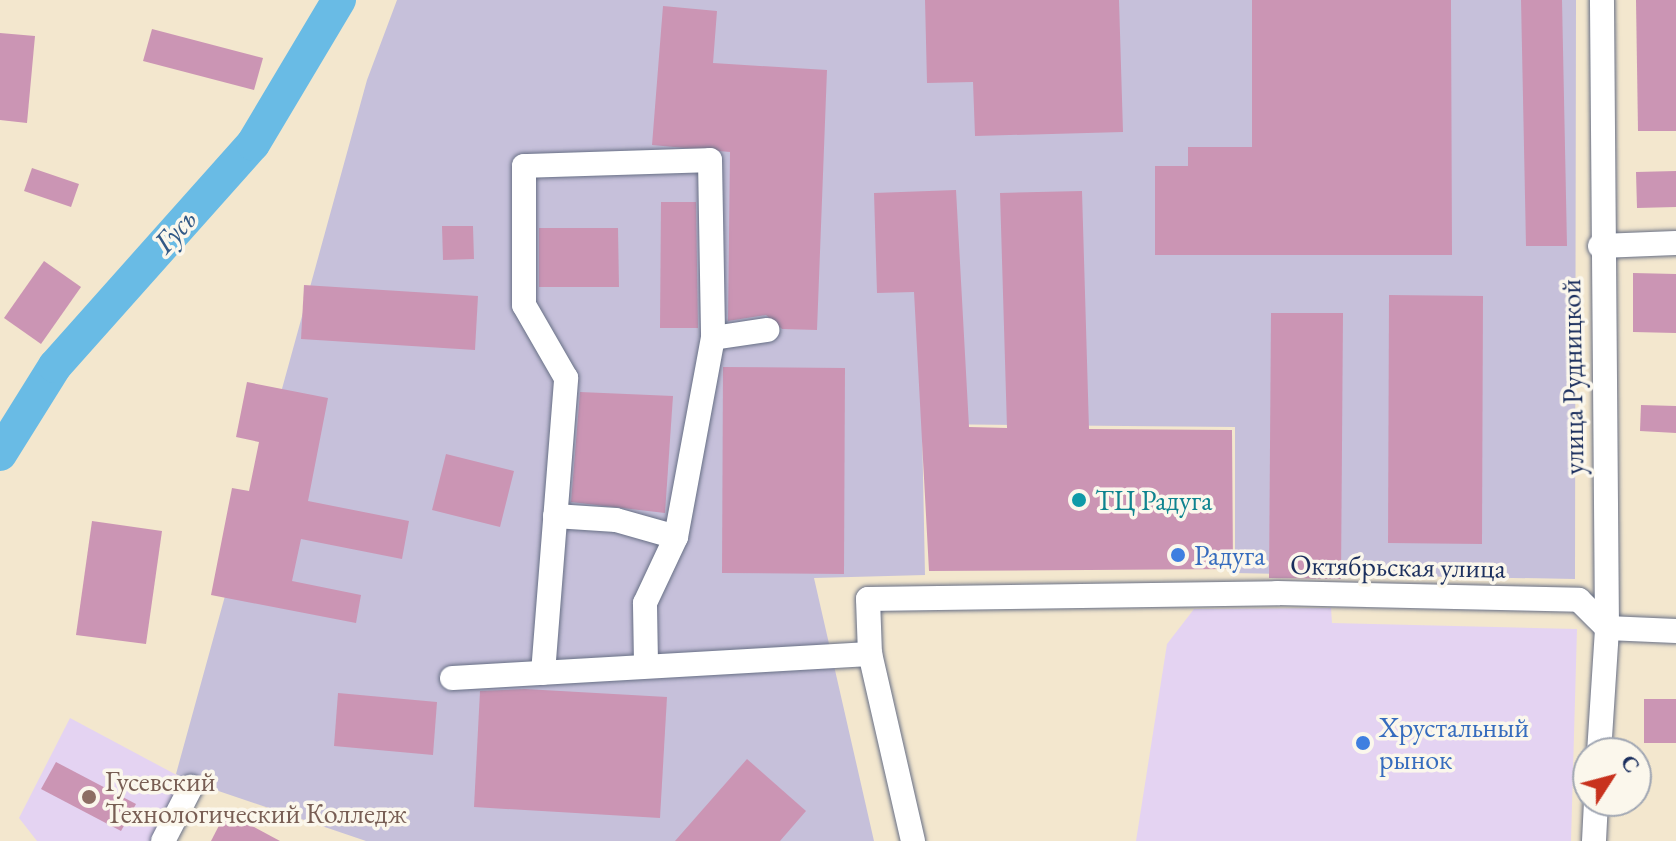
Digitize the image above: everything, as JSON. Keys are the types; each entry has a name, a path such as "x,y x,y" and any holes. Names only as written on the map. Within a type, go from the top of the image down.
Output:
{"street":[{"name":"улица Рудницкой","path":"1600,737 1607,628 1600,246 1602,0"},
{"path":"543,673 566,378 524,305 524,166 710,160 713,338 676,537 645,603 646,663"},
{"path":"1600,246 1676,243"},
{"path":"713,338 767,330"},
{"path":"555,516 616,520 676,537"},
{"name":"Октябрьская улица","path":"870,654 868,599 1277,593 1579,600 1607,628"},
{"path":"1607,628 1676,631"},
{"path":"452,678 646,663 870,654 913,841"},
{"path":"163,841 191,787"},
{"path":"1594,841 1595,817"}],"shaded area":[{"path":"397,0 1576,0 1575,579 1235,573 1235,427 922,424 925,575 814,578 874,841 366,841 186,780 176,774 367,80"},
{"name":"Хрустальный рынок","path":"1331,608 1332,623 1577,629 1571,841 1136,841 1167,644 1194,609"},
{"path":"70,718 186,780 153,841 37,841 19,818"}],"building":[{"path":"925,0 1119,0 1123,132 975,136 973,82 927,83"},
{"path":"1252,0 1451,0 1452,255 1155,255 1155,166 1188,166 1188,147 1252,147"},
{"path":"1521,0 1562,0 1567,246 1526,246"},
{"path":"1636,0 1676,0 1676,131 1638,131"},
{"path":"663,6 717,11 713,63 827,70 817,330 782,329 766,315 728,321 730,152 652,145"},
{"path":"152,29 263,58 254,90 143,61"},
{"path":"0,33 35,36 27,123 0,120"},
{"path":"32,168 79,184 71,207 24,191"},
{"path":"1676,171 1676,207 1637,208 1636,172"},
{"path":"956,190 969,427 1007,428 1000,193 1082,191 1089,429 1232,430 1233,569 929,571 914,292 877,293 874,193"},
{"path":"661,202 696,202 698,328 660,328"},
{"path":"442,226 473,226 474,259 443,260"},
{"path":"539,228 618,228 619,287 539,287"},
{"path":"44,261 81,287 41,344 4,318"},
{"path":"1633,273 1676,274 1676,333 1633,332"},
{"path":"304,285 478,296 475,350 301,339"},
{"path":"1389,295 1483,296 1482,544 1388,543"},
{"path":"1271,313 1343,313 1341,579 1269,578"},
{"path":"723,367 845,368 844,574 722,573"},
{"path":"247,382 328,398 308,501 409,521 402,559 301,539 292,581 361,595 356,623 211,595 232,488 249,491 259,442 236,437"},
{"path":"580,392 673,396 665,513 571,502"},
{"path":"1641,405 1676,406 1676,433 1640,431"},
{"path":"446,454 514,471 500,527 432,510"},
{"path":"92,521 162,531 146,644 76,635"},
{"path":"525,689 667,697 660,818 474,807 480,691"},
{"path":"338,693 437,702 433,755 334,746"},
{"path":"1644,699 1676,699 1676,743 1652,743 1652,737 1644,737"},
{"path":"747,759 806,811 780,841 675,841"},
{"name":"Гусевский Технологический Колледж","path":"56,762 136,804 121,831 41,789"},
{"path":"226,812 280,841 211,841"}],"waterway":[{"name":"Гусь","path":"0,454 55,366 253,144 339,0"}],"place":[{"name":"ТЦ Радуга","path":"1079,500"},
{"name":"Радуга","path":"1178,555"},
{"name":"Хрустальный рынок","path":"1363,743"},
{"name":"Гусевский Технологический Колледж","path":"89,797"}]}
